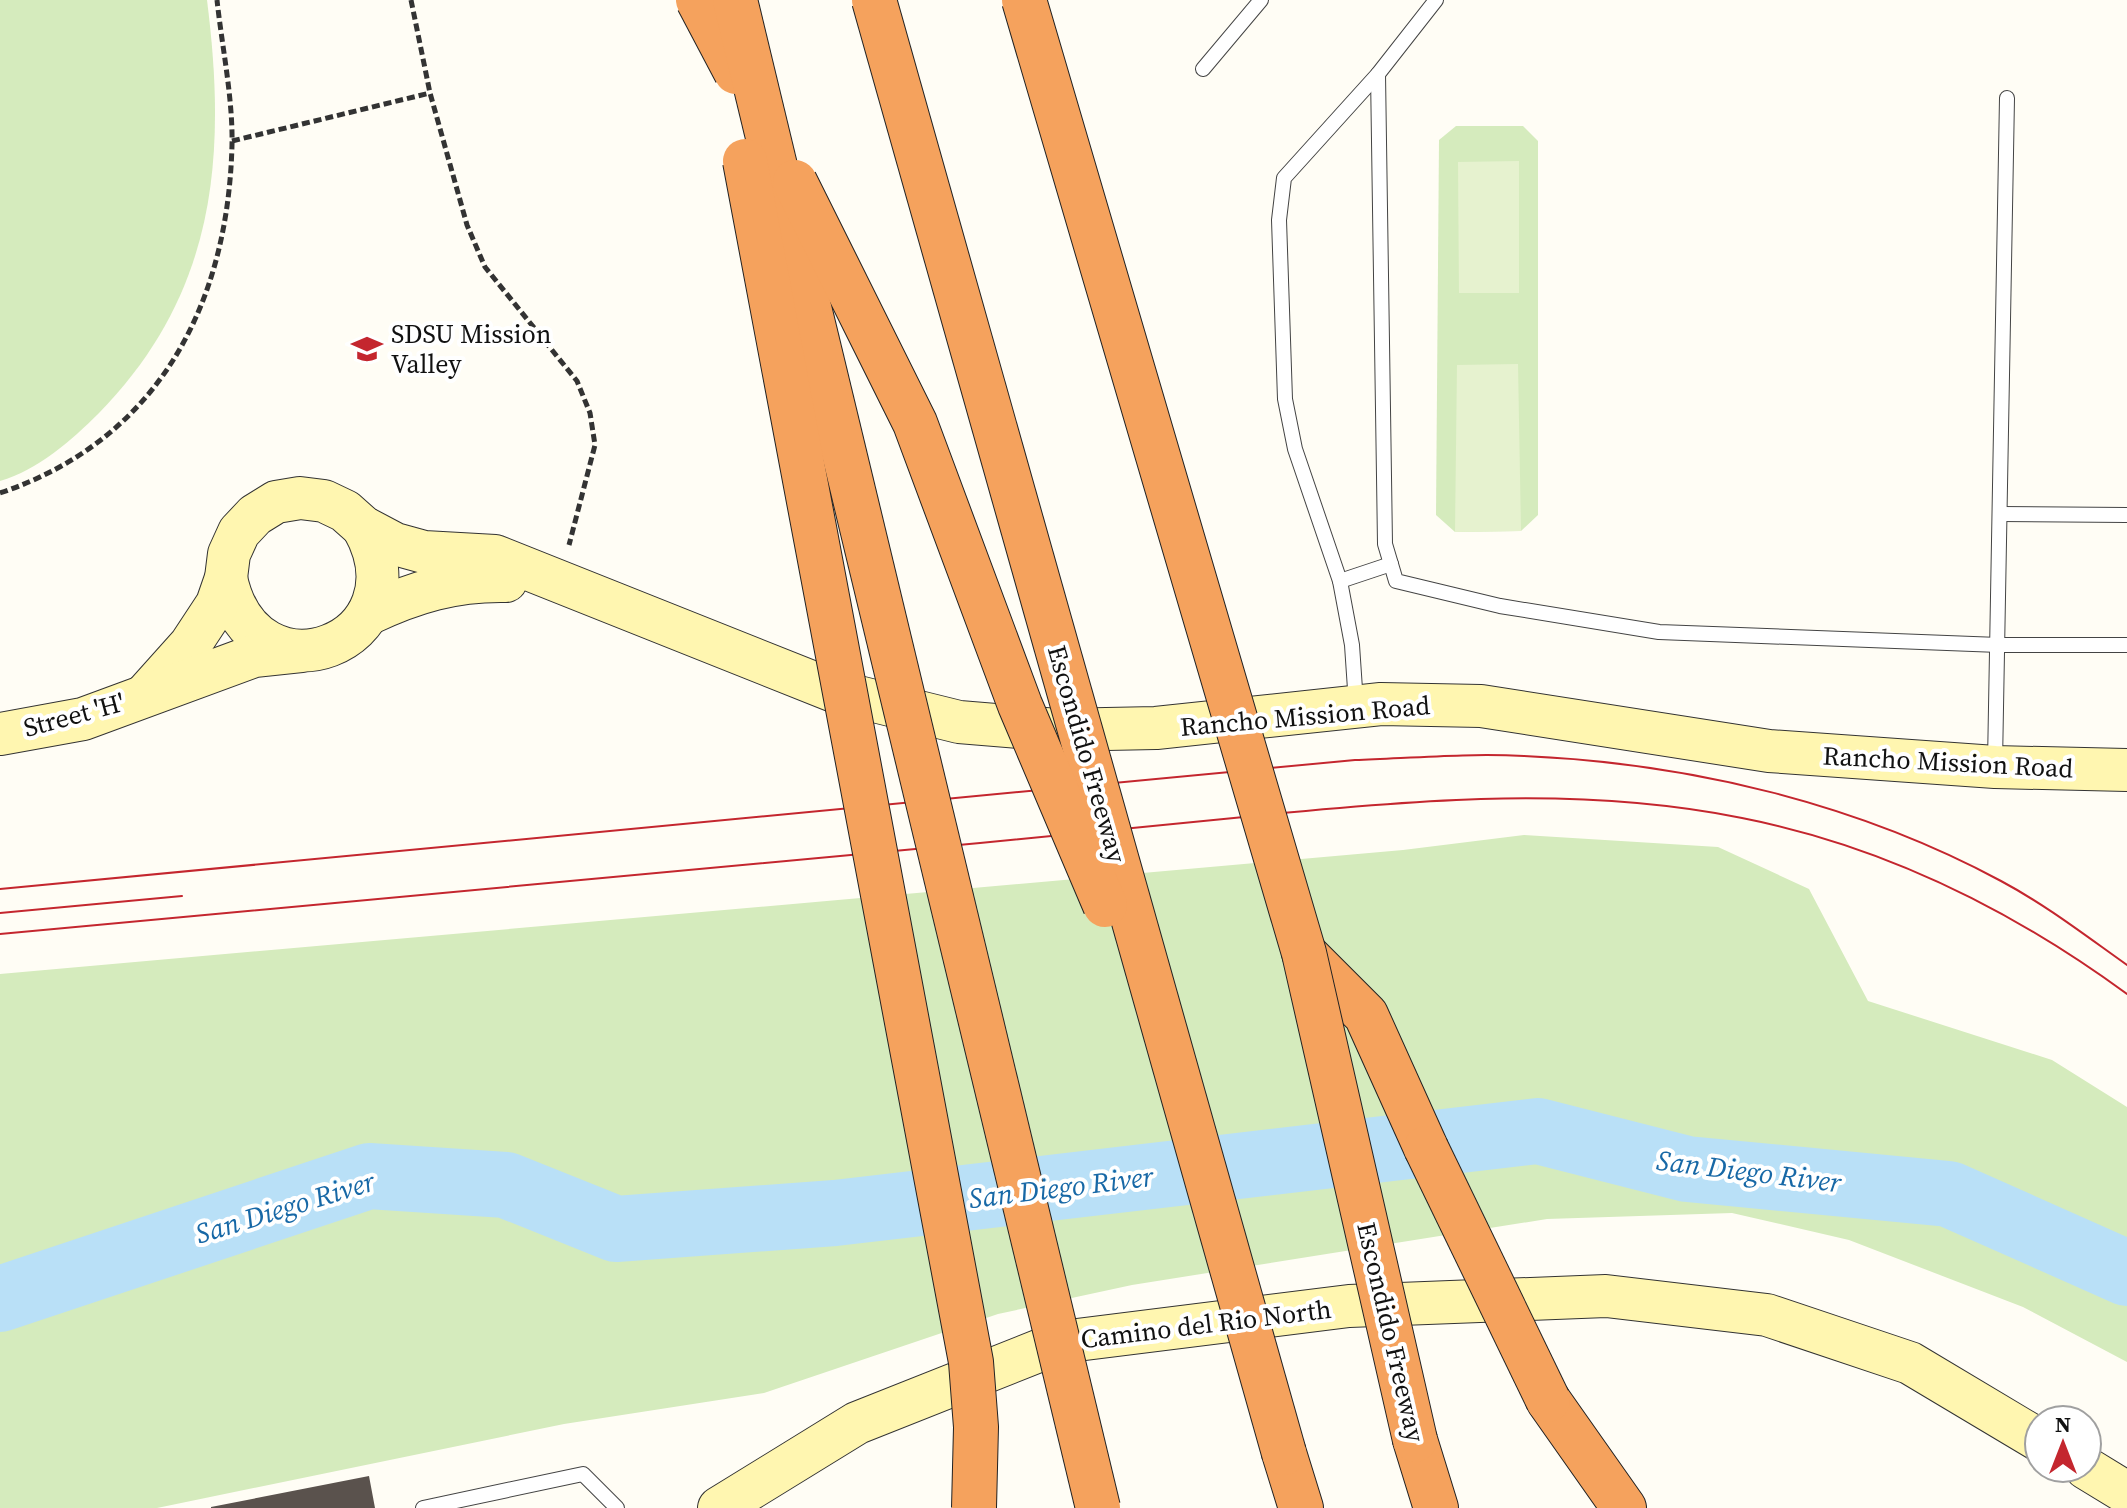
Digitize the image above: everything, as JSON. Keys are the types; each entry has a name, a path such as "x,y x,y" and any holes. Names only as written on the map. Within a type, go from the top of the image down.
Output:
{"highway":[{"path":"698,0 842,271 915,423 1020,705 1177,1075"},
{"path":"729,0 739,129 971,1362 976,1427 974,1508"},
{"path":"735,0 1098,1508"},
{"name":"Escondido Freeway","path":"874,0 1301,1508"},
{"name":"Escondido Freeway","path":"1024,0 1304,953 1415,1440 1436,1508"},
{"path":"1304,953 1366,1015 1548,1400 1624,1508"},
{"path":"942,1508 953,1427 959,1299"}],"street":[{"name":"Rancho Mission Road","path":"147,693 205,624 226,578 229,554 239,532 255,515 276,502 300,498 324,501 345,511 363,527 395,544 424,552 495,556 556,583 834,691 959,722 1057,730 1156,728 1356,707 1481,706 1769,751 1995,767 2127,770"},
{"path":"363,527 375,547 379,570 377,594 368,614"},
{"path":"226,578 232,606 248,630 273,645 301,651"},
{"name":"Rancho Mission Road","path":"147,693 254,656 327,647 351,635 368,614 406,596 439,586 473,581 556,583"},
{"name":"Street 'H'","path":"0,734 83,719 147,693"},
{"name":"Camino del Rio North","path":"719,1508 857,1423 1061,1342 1349,1306 1606,1296 1767,1315 1910,1363 2023,1430"},
{"path":"2103,1478 2127,1493"}],"lane":[{"path":"1203,69 1261,0"},
{"path":"1356,707 1352,645 1340,581 1295,449 1285,399 1279,220 1284,178 1378,74 1436,0"},
{"path":"1378,74 1385,544 1396,581 1500,606 1659,632 1999,645 2127,645"},
{"path":"1995,767 2007,98"},
{"path":"2001,514 2127,515"},
{"path":"1340,581 1391,564"},
{"path":"423,1508 583,1474 617,1508"}],"path":[{"path":"0,493 42,479 101,440 166,374 198,318 217,264 229,199 232,142 217,0"},
{"path":"411,0 430,93 467,225 485,267 577,381 590,413 595,445 556,583"},
{"path":"232,142 430,93"}],"green space":[{"path":"0,0 207,0 215,114 212,168 204,221 190,271 168,320 138,367 89,423 41,462 0,481"},
{"path":"1456,126 1523,126 1538,141 1538,515 1521,531 1455,532 1436,515 1439,140"},
{"path":"1519,161 1519,293 1459,293 1458,162"},
{"path":"1518,364 1521,531 1455,532 1457,365"},
{"path":"1524,835 1718,847 1809,889 1868,1001 2052,1060 2127,1107 2127,1362 2023,1307 1849,1240 1732,1213 1547,1219 1132,1285 998,1314 764,1393 564,1424 157,1508 0,1508 0,974 1403,850"}],"building":[{"path":"369,1476 375,1508 211,1508 211,1507"}],"waterway":[{"name":"San Diego River","path":"0,1299 369,1176 506,1185 616,1229 835,1213 1538,1131 1687,1169 1949,1194 2127,1273"}],"tram line":[{"path":"0,889 1355,760 1503,755 1586,760 1709,778 1830,809 1946,854 2001,881 2050,910 2127,965"},
{"path":"0,934 735,867 1323,809 1443,800 1563,799 1682,808 1742,818 1846,845 1992,908 2083,963 2127,994"},
{"path":"0,913 182,896"}],"place":[{"name":"SDSU Mission Valley","path":"367,349"}]}
